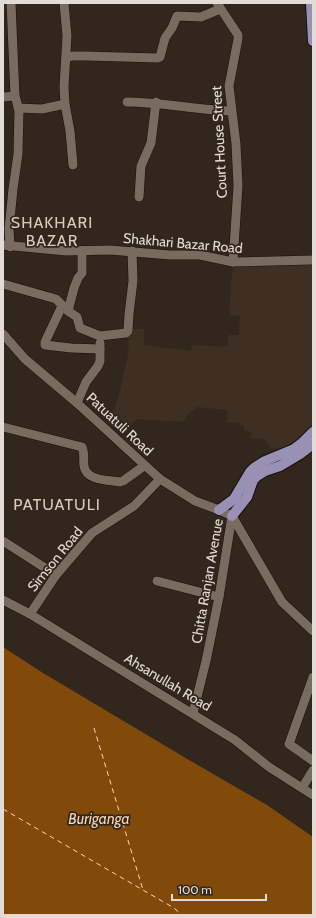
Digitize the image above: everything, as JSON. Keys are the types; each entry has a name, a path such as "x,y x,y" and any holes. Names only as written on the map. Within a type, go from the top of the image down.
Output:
{"main road":[{"path":"311,3 313,41"},
{"name":"Chitta Ranjan Avenue","path":"219,510 234,499 246,478 254,468 265,461 294,449 313,432"},
{"name":"Chitta Ranjan Avenue","path":"232,516 247,497 253,480 257,476 280,466 313,444"}],"street":[{"path":"6,246 18,154 18,108 15,96 11,3"},
{"path":"64,3 67,36 64,87 73,165"},
{"path":"66,58 72,56 158,58 160,57 165,38 172,28 177,16 201,18 218,6"},
{"name":"Court House Street","path":"218,6 238,35 237,48 231,69 229,86 236,144 238,186 233,262"},
{"path":"3,97 15,96"},
{"path":"127,102 156,102 208,110 232,111"},
{"path":"139,197 141,166 151,142 156,102"},
{"path":"18,108 42,109 65,104"},
{"name":"Shakhari Bazar Road","path":"6,246 82,251 132,251 170,255 200,255 233,262 313,260"},
{"path":"82,251 82,273 78,278 65,308 44,342 45,345 100,349"},
{"path":"3,284 56,299 77,317 80,328 100,336 126,334 128,331 128,314 133,281 132,251"},
{"name":"Patuatuli Road","path":"3,334 25,359 77,403 144,466 160,479 195,501 232,516"},
{"path":"77,403 86,382 100,362 100,336"},
{"path":"3,427 82,447 84,451 85,471 88,475 94,477 120,482 144,466"},
{"name":"Simson Road","path":"30,614 56,575 92,533 134,506 160,479"},
{"path":"232,516 282,602 313,631"},
{"name":"Chitta Ranjan Avenue","path":"193,713 206,661 219,597 232,516"},
{"path":"3,541 56,575"},
{"path":"157,582 219,597"},
{"name":"Ahsanullah Road","path":"3,600 30,614 193,713 235,740 269,767 313,796"},
{"path":"313,677 289,744 313,761"},
{"path":"302,788 313,770"}],"shaded area":[{"path":"313,264 313,427 299,441 283,448 270,448 264,439 250,438 251,432 244,431 244,426 239,425 239,423 227,422 227,410 197,407 187,415 184,422 137,419 123,433 107,420 115,408 119,395 128,355 129,329 144,329 144,345 191,351 192,345 227,347 229,335 239,335 240,316 229,315 231,280 234,268"}],"water":[{"name":"Buriganga","path":"3,647 43,673 267,805 313,837 313,915 3,915"}],"ferry route":[{"path":"94,728 143,890"},
{"path":"3,809 174,908 182,915"}],"district":[{"name":"SHAKHARI BAZAR","path":"52,231"},
{"name":"PATUATULI","path":"57,504"}]}
